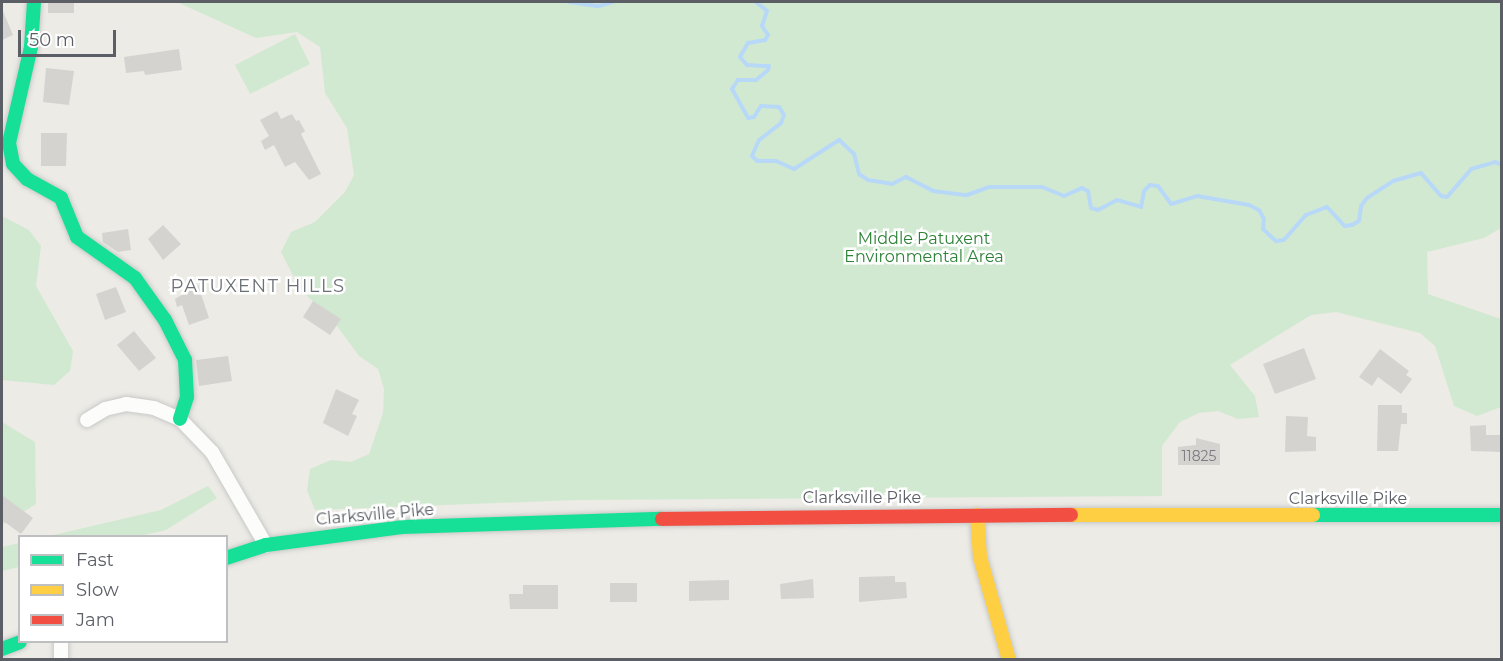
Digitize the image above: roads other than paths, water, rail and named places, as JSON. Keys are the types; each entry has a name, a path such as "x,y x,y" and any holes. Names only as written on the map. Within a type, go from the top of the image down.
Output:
{"main road":[{"path":"34,2 31,47 9,142 13,164 27,179 61,198 77,237 135,278 165,320 185,360 187,397 180,419"},
{"name":"Clarksville Pike","path":"228,557 266,545 402,527 784,515 1502,515"},
{"path":"977,515 980,557 1009,660"},
{"path":"2,649 18,643"}],"street":[{"path":"87,420 105,409 126,404 154,408 180,419 212,452 266,545"},
{"path":"61,643 62,660"}],"waterway":[{"path":"569,2 599,6 613,2"},
{"path":"756,2 767,11 762,26 768,35 765,40 748,43 740,57 747,65 769,66 768,70 756,80 738,80 732,89 748,118 754,117 761,106 779,107 784,115 781,123 759,140 752,156 757,161 776,161 794,169 839,140 854,154 859,174 868,180 892,184 906,177 933,191 967,195 989,187 1042,187 1064,196 1082,188 1088,191 1091,208 1098,210 1117,200 1141,207 1144,191 1150,185 1158,186 1171,204 1197,196 1249,205 1259,210 1264,219 1263,229 1276,241 1284,240 1306,215 1327,207 1345,226 1352,225 1359,221 1361,206 1367,198 1393,181 1421,173 1441,196 1447,197 1471,169 1495,162 1502,165"}],"district":[{"name":"PATUXENT HILLS","path":"258,286"}],"park label":[{"name":"Middle Patuxent Environmental Area","path":"924,248"}]}
